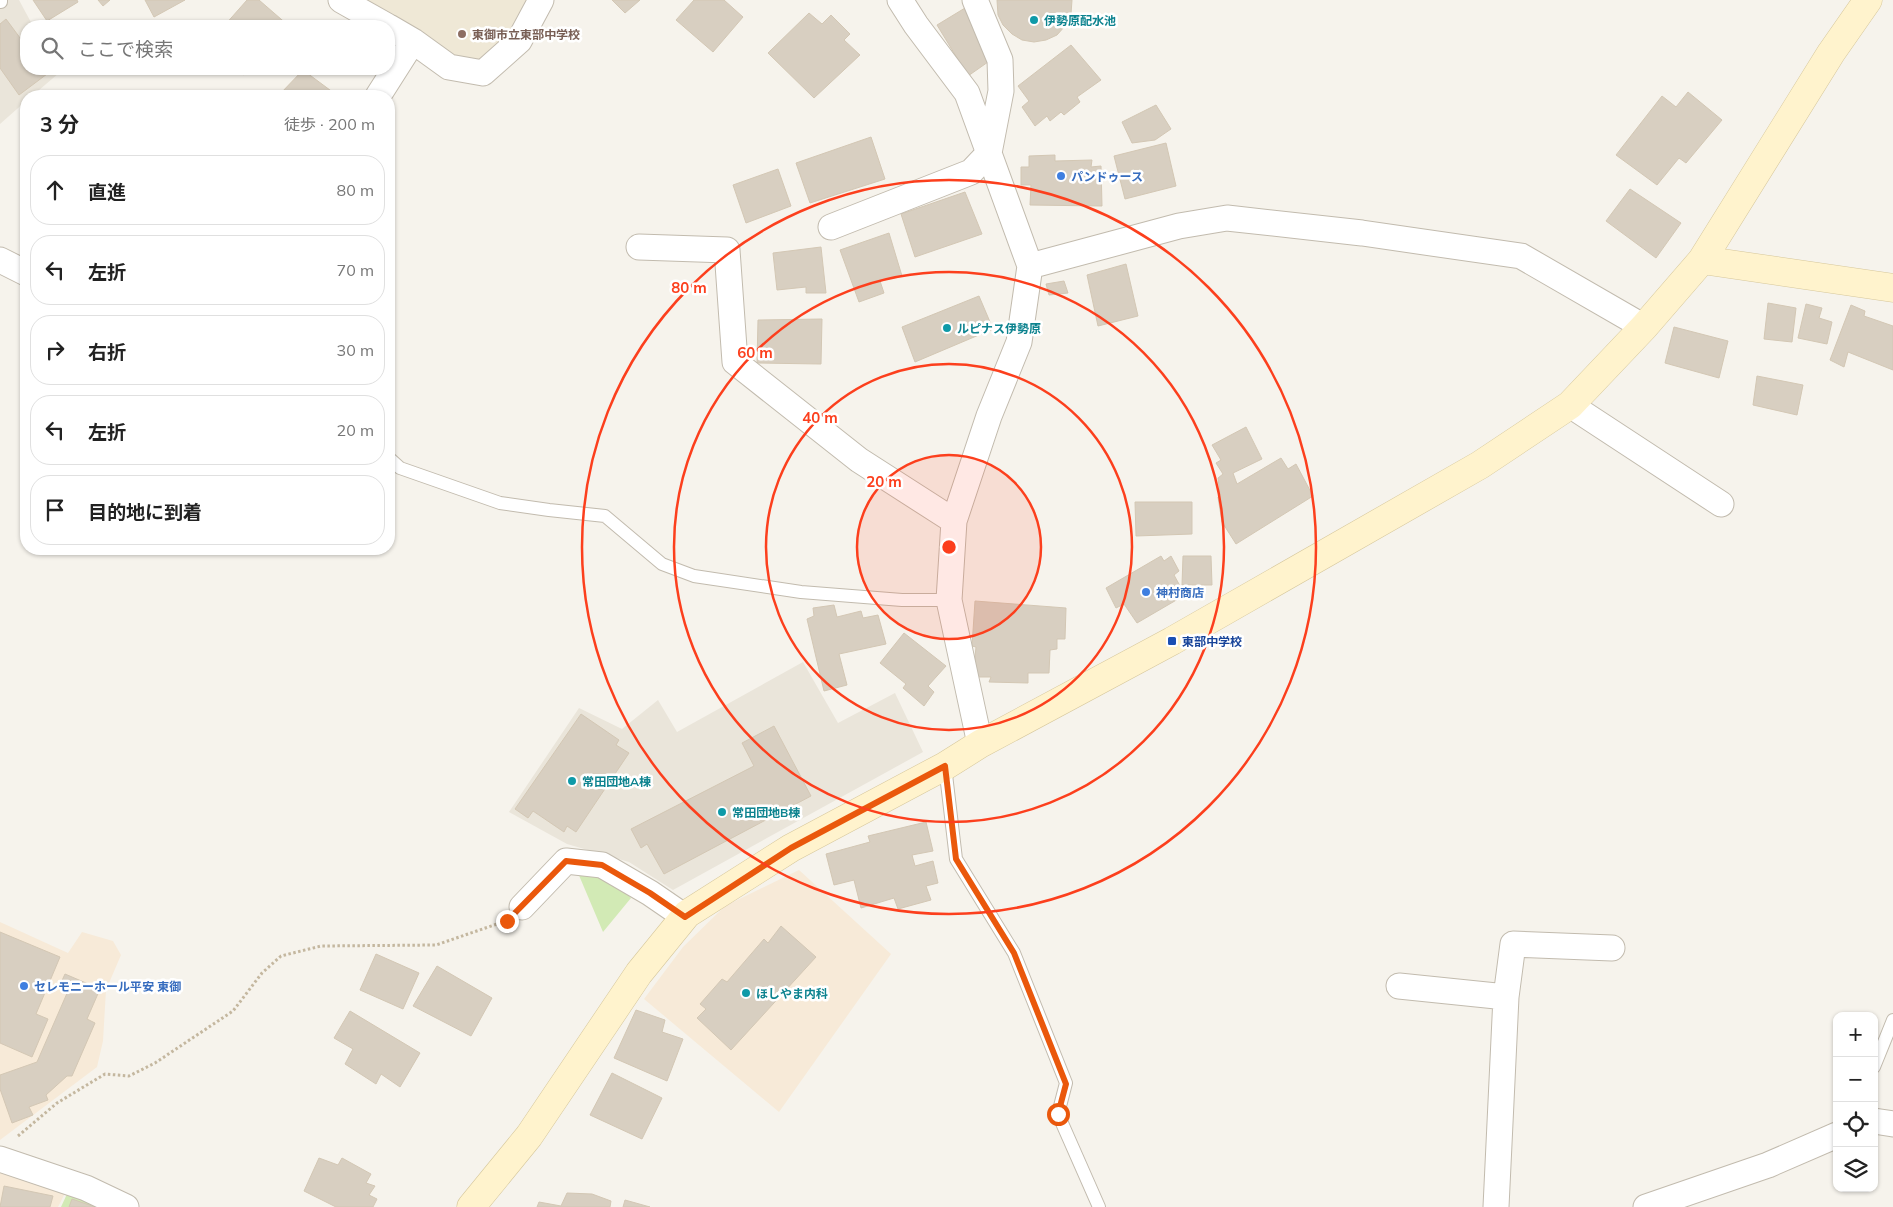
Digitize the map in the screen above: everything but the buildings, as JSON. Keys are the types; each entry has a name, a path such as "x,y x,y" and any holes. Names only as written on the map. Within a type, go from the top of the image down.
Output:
{"street":[{"path":"341,0 376,20"},
{"path":"395,31 413,41 449,67 483,73 519,41 541,0"},
{"path":"900,0 916,26 967,92 1030,266 1019,342 988,416 954,521 949,600 980,744"},
{"path":"831,227 971,172 989,152 1001,90 1000,60 975,0"},
{"path":"470,1207 529,1136 639,973 685,917 791,848 1172,641 1480,465 1570,405 1644,328 1702,260 1831,53 1868,0"},
{"path":"395,69 413,41"},
{"path":"382,90 391,75"},
{"path":"1030,266 1179,226 1227,218 1362,233 1521,256 1644,328"},
{"path":"639,247 727,250 735,362 858,460 954,521"},
{"path":"0,260 20,270"},
{"path":"1702,260 1893,288"},
{"path":"1570,405 1721,504"},
{"path":"522,907 566,861 602,865 650,893 685,917"},
{"path":"1496,1207 1506,996 1513,944 1612,948"},
{"path":"1399,986 1506,996"},
{"path":"1878,1122 1893,1124"},
{"path":"1646,1207 1768,1165 1833,1137"},
{"path":"0,1159 86,1188 126,1207"}],"lane":[{"path":"395,463 400,468 500,503 605,516 662,564 694,576 801,592 902,600 949,600"},
{"path":"945,766 956,859 1014,953 1066,1084 1058,1114 1099,1207"},
{"path":"1878,1057 1893,1020"}],"path":[{"path":"14,1139 57,1103 105,1074 129,1076 155,1063 234,1011 262,973 281,956 322,946 436,945 507,921 522,907"}],"shaded area":[{"path":"0,0 19,0 30,20 20,20 20,75 57,75 39,90 20,90 20,106 0,124"},
{"name":"東御市立東部中学校","path":"341,0 541,0 483,73 395,28 395,20 380,20"},
{"path":"803,662 838,723 895,693 923,752 673,890 629,862 567,844 509,812 579,708 622,729 658,700 677,732"},
{"path":"799,870 891,954 779,1112 644,999 683,947 725,906"},
{"path":"0,922 68,953 82,932 113,941 121,955 106,990 103,1041 97,1067 0,1140"},
{"path":"0,1172 65,1193 58,1207 0,1207"}],"green space":[{"path":"578,873 595,874 608,878 631,898 603,932"},
{"path":"67,1194 106,1207 61,1207"}],"place":[{"name":"伊勢原配水池","path":"1034,20"},
{"name":"東御市立東部中学校","path":"462,34"},
{"name":"パンドゥース","path":"1061,176"},
{"name":"ルピナス伊勢原","path":"947,328"},
{"name":"神村商店","path":"1146,592"},
{"name":"東部中学校","path":"1172,641"},
{"name":"常田団地A棟","path":"572,781"},
{"name":"常田団地B棟","path":"722,812"},
{"name":"セレモニーホール平安 東御","path":"24,986"},
{"name":"ほしやま内科","path":"746,993"}],"route":[{"path":"507,921 566,861 602,865 650,893 685,917 791,848 945,766 956,859 1014,953 1066,1084 1058,1114"}]}
